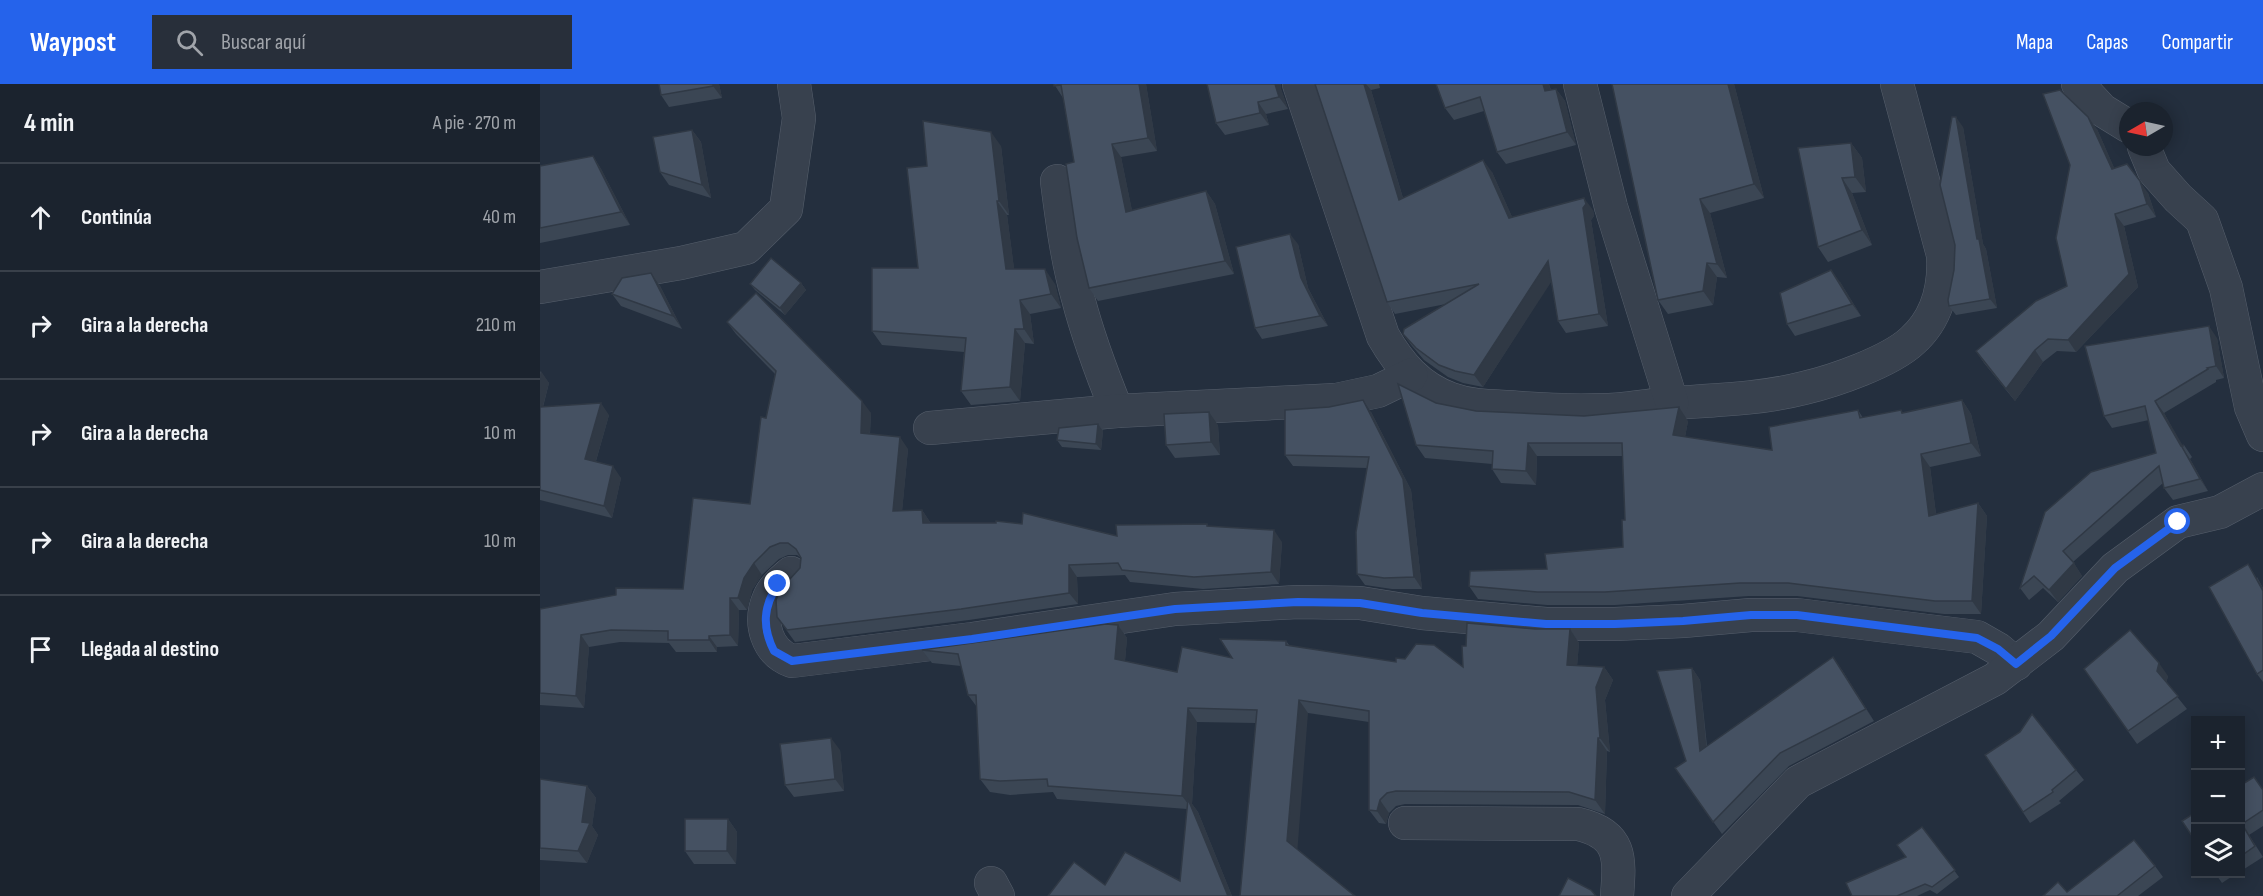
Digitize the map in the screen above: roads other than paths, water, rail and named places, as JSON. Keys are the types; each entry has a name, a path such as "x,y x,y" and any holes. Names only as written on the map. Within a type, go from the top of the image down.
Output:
{"street":[{"path":"540,287 681,263 746,248 786,209 799,118 794,84"},
{"path":"1299,84 1383,336 1395,357 1411,375 1429,389 1450,399 1473,405 1539,410 1606,410 1739,399 1804,388 1851,373 1898,351 1912,341 1934,312 1941,294 1944,275 1943,255 1897,84"},
{"path":"1580,84 1611,207 1672,403"},
{"path":"2078,84 2102,110 2119,120"},
{"path":"2148,156 2154,171 2202,220 2226,288 2251,407 2263,435"},
{"path":"1057,181 1065,239 1077,297 1095,355 1117,411"},
{"path":"930,428 1117,411 1336,400 1378,391 1411,375"},
{"path":"1688,896 1798,782 1995,679 2051,636 2115,568 2178,522 2220,512 2263,489"},
{"path":"791,573 778,584 769,597 765,613 765,627 774,651 792,661 983,638 1175,609 1298,602 1360,603 1422,613 1546,624 1615,624 1751,615 1797,615 1977,638 1998,649 2016,664"},
{"path":"1405,823 1578,824 1588,826 1607,837 1616,849 1620,862 1617,896"}]}
